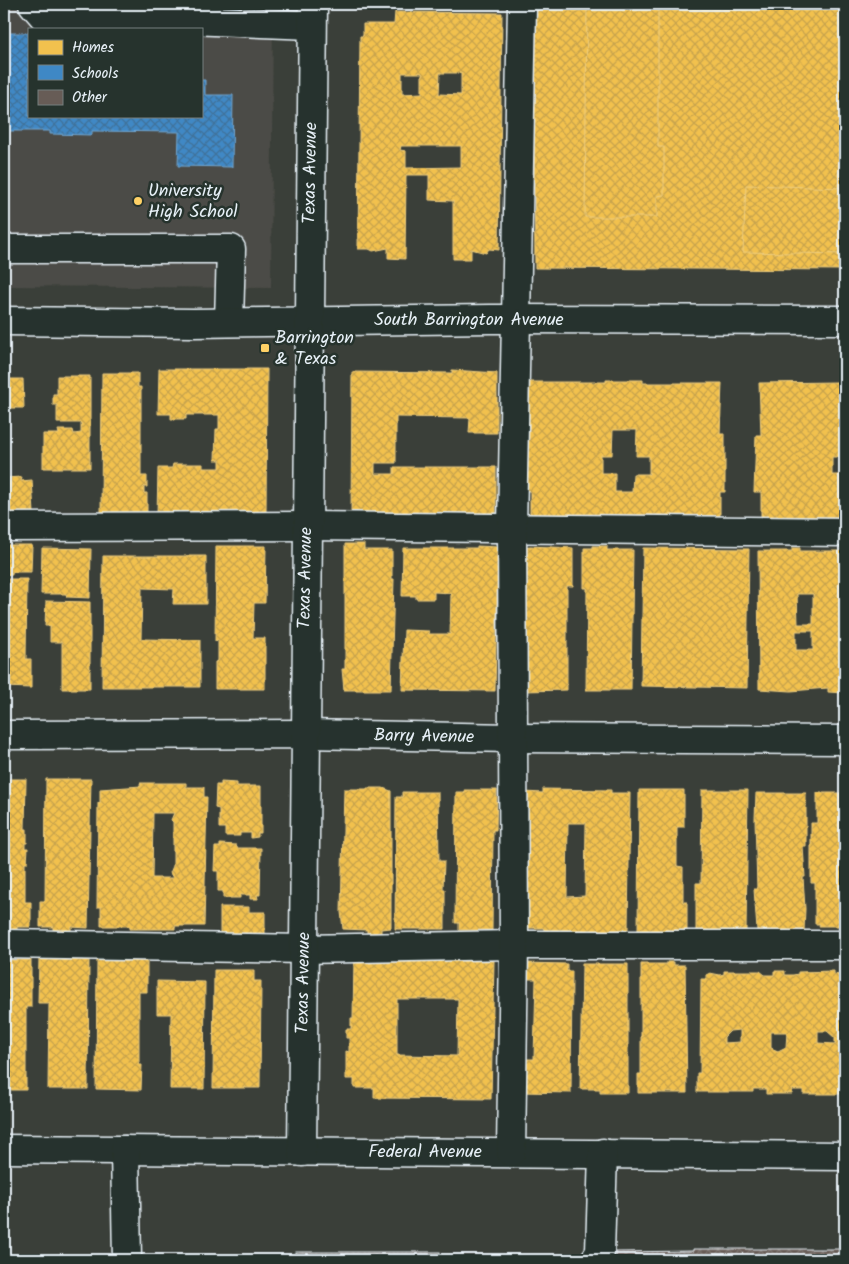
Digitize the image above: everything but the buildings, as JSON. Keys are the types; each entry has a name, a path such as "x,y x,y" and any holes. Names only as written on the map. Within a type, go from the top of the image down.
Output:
{"street":[{"path":"33,4 46,18 56,22 190,12 312,14"},
{"path":"511,1152 514,945 512,528 522,4"},
{"name":"Texas Avenue","path":"302,1152 304,734 312,14"},
{"path":"4,249 231,249 229,322"},
{"name":"South Barrington Avenue","path":"4,321 845,320"},
{"path":"4,527 307,526 845,532"},
{"name":"Barry Avenue","path":"4,735 304,734 512,738 845,740"},
{"path":"4,944 304,949 514,945 845,945"},
{"name":"Federal Avenue","path":"4,1149 845,1156"},
{"path":"125,1150 127,1260"},
{"path":"595,1260 600,1252 603,1153"}],"shaded area":[{"name":"University High School","path":"4,4 273,4 271,288 4,286"}],"place":[{"name":"University High School","path":"138,201"},
{"name":"Barrington & Texas","path":"265,348"}]}
